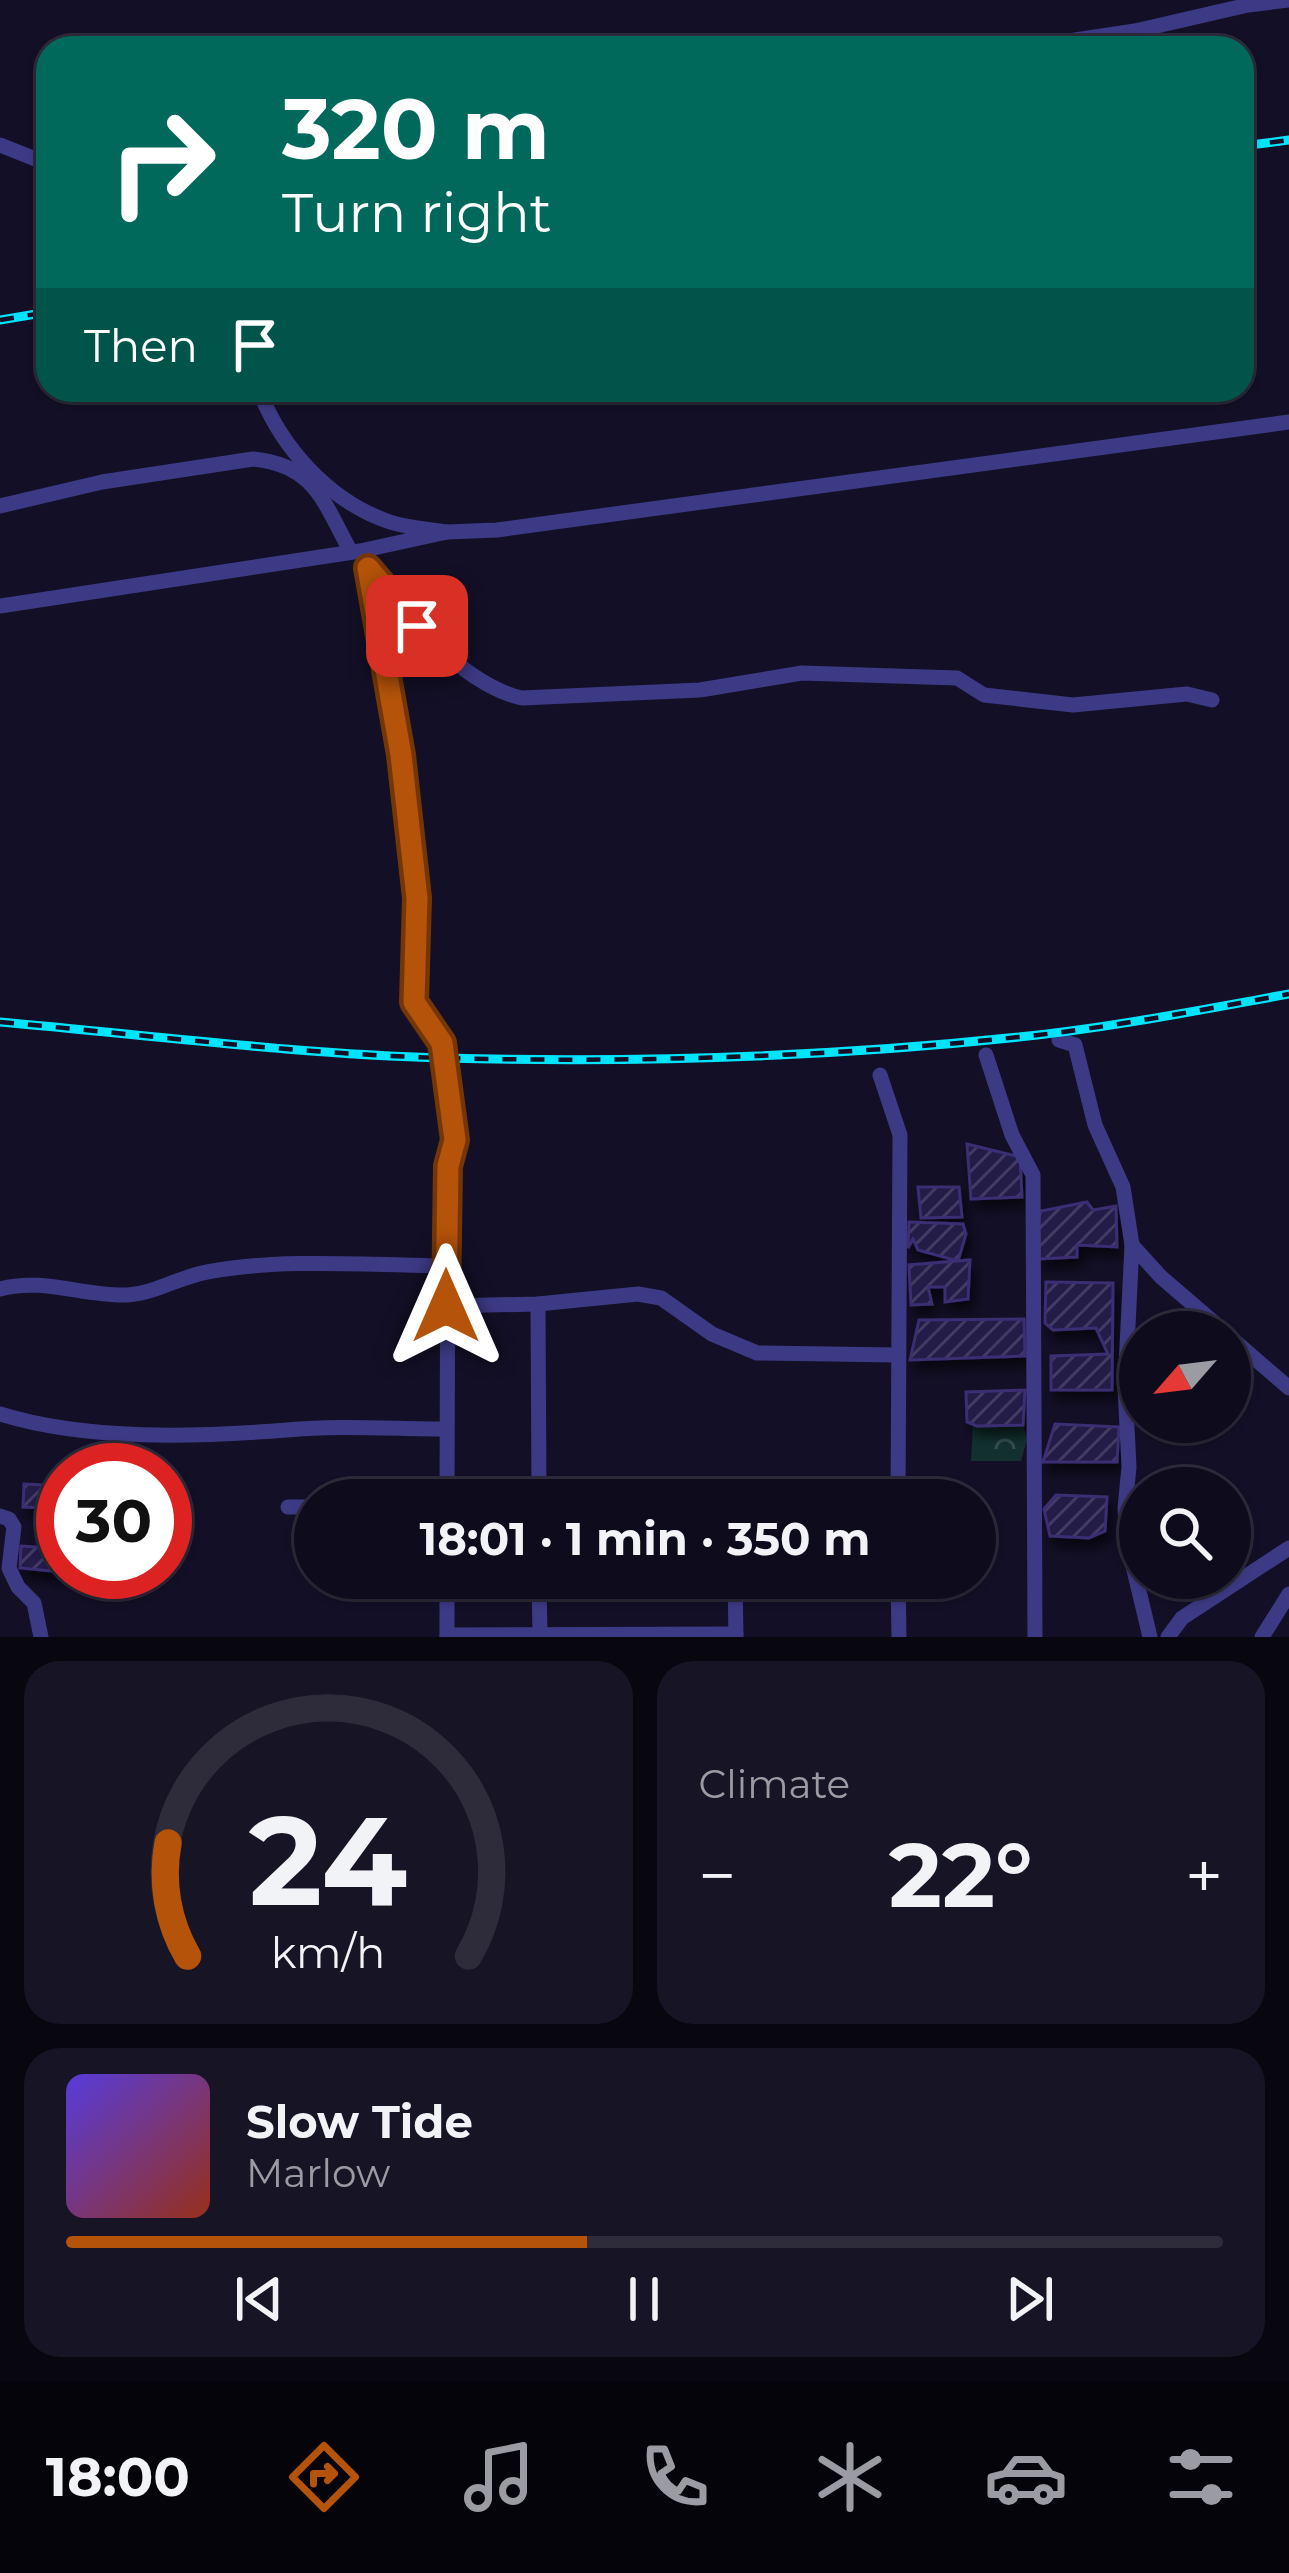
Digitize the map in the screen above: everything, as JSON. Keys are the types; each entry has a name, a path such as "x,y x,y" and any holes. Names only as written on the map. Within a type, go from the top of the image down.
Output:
{"street":[{"path":"1102,36 1289,0"},
{"path":"0,146 36,160"},
{"path":"264,402 299,459 331,487 391,522 447,532"},
{"path":"0,606 351,553 447,532 497,530 1289,422"},
{"path":"0,506 145,476 253,459 278,461 306,477 323,497 351,553"},
{"path":"446,1479 445,1266 448,1166 455,1140 442,1043 414,1002 417,898 401,755 368,568 448,655 503,694 522,698 700,690 802,673 958,678 984,695 1073,705 1187,694 1212,700"},
{"path":"1059,1040 1076,1045 1095,1125 1123,1187 1132,1245 1125,1508 1128,1544 1150,1637"},
{"path":"986,1054 1012,1135 1034,1175 1035,1637"},
{"path":"880,1075 900,1135 898,1479"},
{"path":"1132,1245 1200,1311"},
{"path":"0,1289 25,1286 124,1295 145,1293 208,1271 315,1264 445,1266"},
{"path":"446,1306 538,1304 638,1294 661,1298 712,1334 757,1353 897,1354"},
{"path":"538,1304 539,1479"},
{"path":"1251,1355 1289,1388"},
{"path":"0,1414 52,1427 238,1436 286,1430 446,1429"},
{"path":"288,1508 294,1508"},
{"path":"0,1516 14,1527 9,1568 18,1587 34,1603 41,1637"},
{"path":"1168,1637 1182,1618 1289,1548"},
{"path":"1262,1637 1289,1594"},
{"path":"447,1599 447,1636 736,1636 735,1599"},
{"path":"539,1599 540,1634"},
{"path":"898,1599 899,1637"}],"green space":[{"path":"973,1425 1023,1425 1027,1439 1021,1461 971,1461"}],"building":[{"path":"967,1144 1020,1157 1022,1197 971,1199"},
{"path":"918,1187 959,1187 962,1217 921,1218"},
{"path":"1087,1202 1093,1210 1116,1206 1117,1247 1077,1245 1077,1257 1039,1259 1041,1211"},
{"path":"909,1222 963,1224 966,1234 958,1261 918,1250 913,1239 908,1248"},
{"path":"970,1260 968,1299 945,1302 945,1287 928,1287 932,1304 911,1305 909,1265"},
{"path":"1046,1282 1113,1283 1112,1390 1051,1390 1051,1356 1108,1354 1096,1328 1053,1330 1045,1323"},
{"path":"1024,1319 1025,1356 910,1360 919,1320"},
{"path":"1025,1390 1023,1425 967,1422 966,1392"},
{"path":"1055,1424 1119,1427 1117,1462 1043,1462"},
{"path":"24,1484 36,1485 36,1508 23,1507"},
{"path":"1056,1495 1107,1497 1105,1531 1089,1538 1050,1536 1044,1509"},
{"path":"21,1546 36,1547 36,1569 20,1568"}],"railway":[{"path":"1254,144 1289,140"},
{"path":"0,320 36,314"},
{"path":"0,1022 389,1056 660,1059 804,1054 1019,1037 1289,994"}],"route":[{"path":"417,626 368,568 401,755 417,898 414,1002 442,1043 455,1140 448,1166 446,1306"}]}
